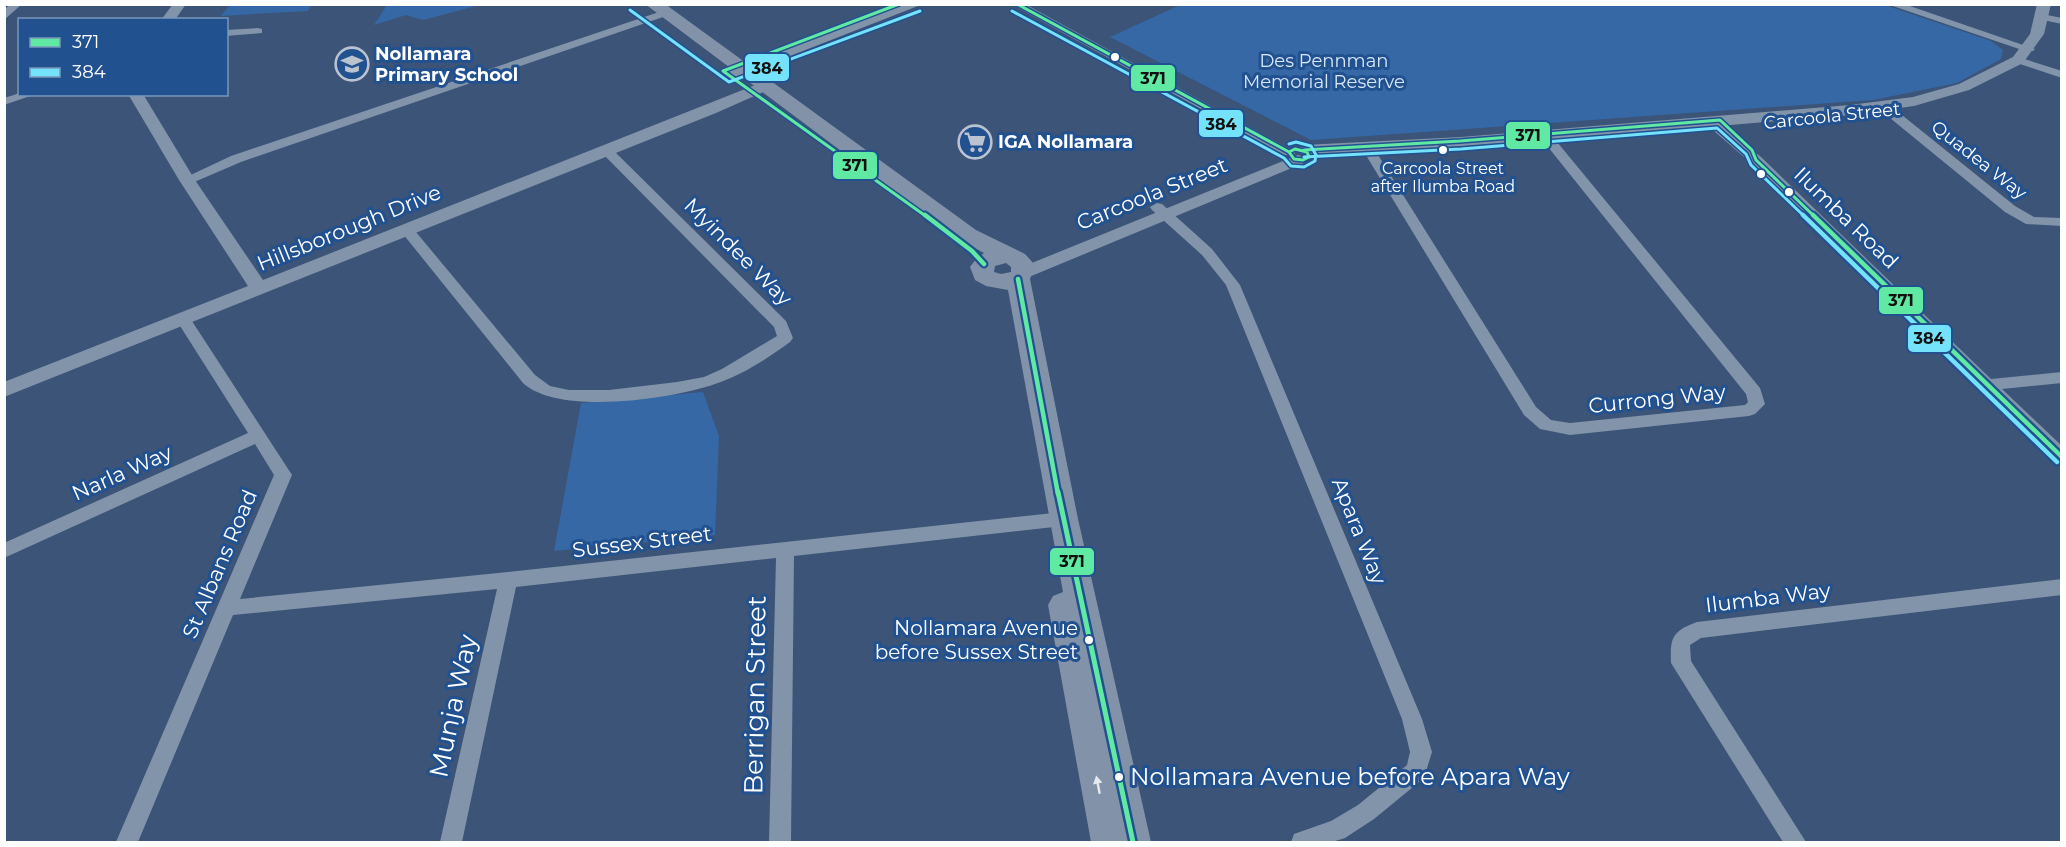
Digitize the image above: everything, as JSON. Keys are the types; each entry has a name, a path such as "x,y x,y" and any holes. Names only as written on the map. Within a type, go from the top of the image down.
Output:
{"main road":[{"path":"635,4 656,12 761,91 916,202 972,251 1008,269 1055,520 1109,843"},
{"path":"1055,520 1134,843"}],"street":[{"path":"4,17 17,4"},
{"path":"170,18 180,4"},
{"path":"734,70 900,4"},
{"path":"734,70 916,4"},
{"path":"1016,4 1298,154"},
{"path":"1032,4 1298,154"},
{"path":"1892,4 2024,54 2061,75"},
{"path":"2043,11 2061,21"},
{"name":"Carcoola Street","path":"1008,269 1066,248 1298,154 1463,145 1887,109 1964,96 2017,70 2037,34 2043,11"},
{"path":"184,176 656,12"},
{"path":"228,33 258,30"},
{"name":"Hillsborough Drive","path":"4,390 606,150 711,110 727,107 761,91"},
{"path":"4,102 24,96"},
{"path":"136,96 184,176 259,288"},
{"name":"Quadea Way","path":"1887,109 2010,209 2031,220 2061,222"},
{"name":"Ilumba Road","path":"1718,123 2061,457"},
{"name":"Currong Way","path":"1369,151 1530,411 1546,425 1570,429 1749,410 1757,404 1754,392 1547,137"},
{"name":"Myindee Way","path":"406,229 529,379 539,389 559,395 583,396 686,388 711,381 785,338 782,325 606,150"},
{"name":"Apara Way","path":"1160,210 1200,243 1221,265 1233,285 1412,719 1421,752 1416,771 1375,806 1337,830 1302,843"},
{"name":"St Albans Road","path":"127,843 283,475 183,318"},
{"path":"1988,385 2061,377"},
{"name":"Narla Way","path":"4,551 258,436"},
{"name":"Sussex Street","path":"226,608 508,580 1055,520"},
{"name":"Berrigan Street","path":"780,843 784,549"},
{"name":"Munja Way","path":"451,843 508,580"},
{"name":"Ilumba Way","path":"1795,843 1681,663 1680,641 1697,630 2061,587"}],"green space":[{"path":"230,4 329,5 311,5 308,11 221,16"},
{"path":"387,5 480,5 423,20 406,15 374,25"},
{"name":"Des Pennman Memorial Reserve","path":"1180,5 1885,5 1991,41 2003,50 2001,59 1957,83 1873,100 1311,140 1110,37"},
{"path":"703,392 719,436 715,535 554,551 581,403"}],"transit line":[{"name":"371","path":"723,71 899,4"},
{"name":"371","path":"1017,4 1289,152"},
{"name":"384","path":"630,10 729,82 920,11"},
{"name":"384","path":"1012,11 1284,158 1291,166 1304,167 1315,161 1316,155 1311,146 1296,142 1289,144"},
{"name":"371","path":"723,71 934,222 972,251 984,264"},
{"name":"371","path":"1304,150 1460,141 1720,120 1752,150 1756,160 2062,457"},
{"name":"384","path":"1304,157 1461,149 1717,128 1746,154 1751,165 2057,462"},
{"name":"371","path":"1295,149 1307,152 1309,157 1303,160 1294,159 1289,152 1295,149"},
{"name":"371","path":"1018,279 1063,519 1133,842"}],"place":[{"name":"Nollamara Primary School","path":"352,64"},
{"name":"IGA Nollamara","path":"975,142"},
{"name":"Carcoola Street after Ilumba Road","path":"1443,150"},
{"name":"Nollamara Avenue before Sussex Street","path":"1089,640"},
{"name":"Nollamara Avenue before Apara Way","path":"1119,777"}]}
